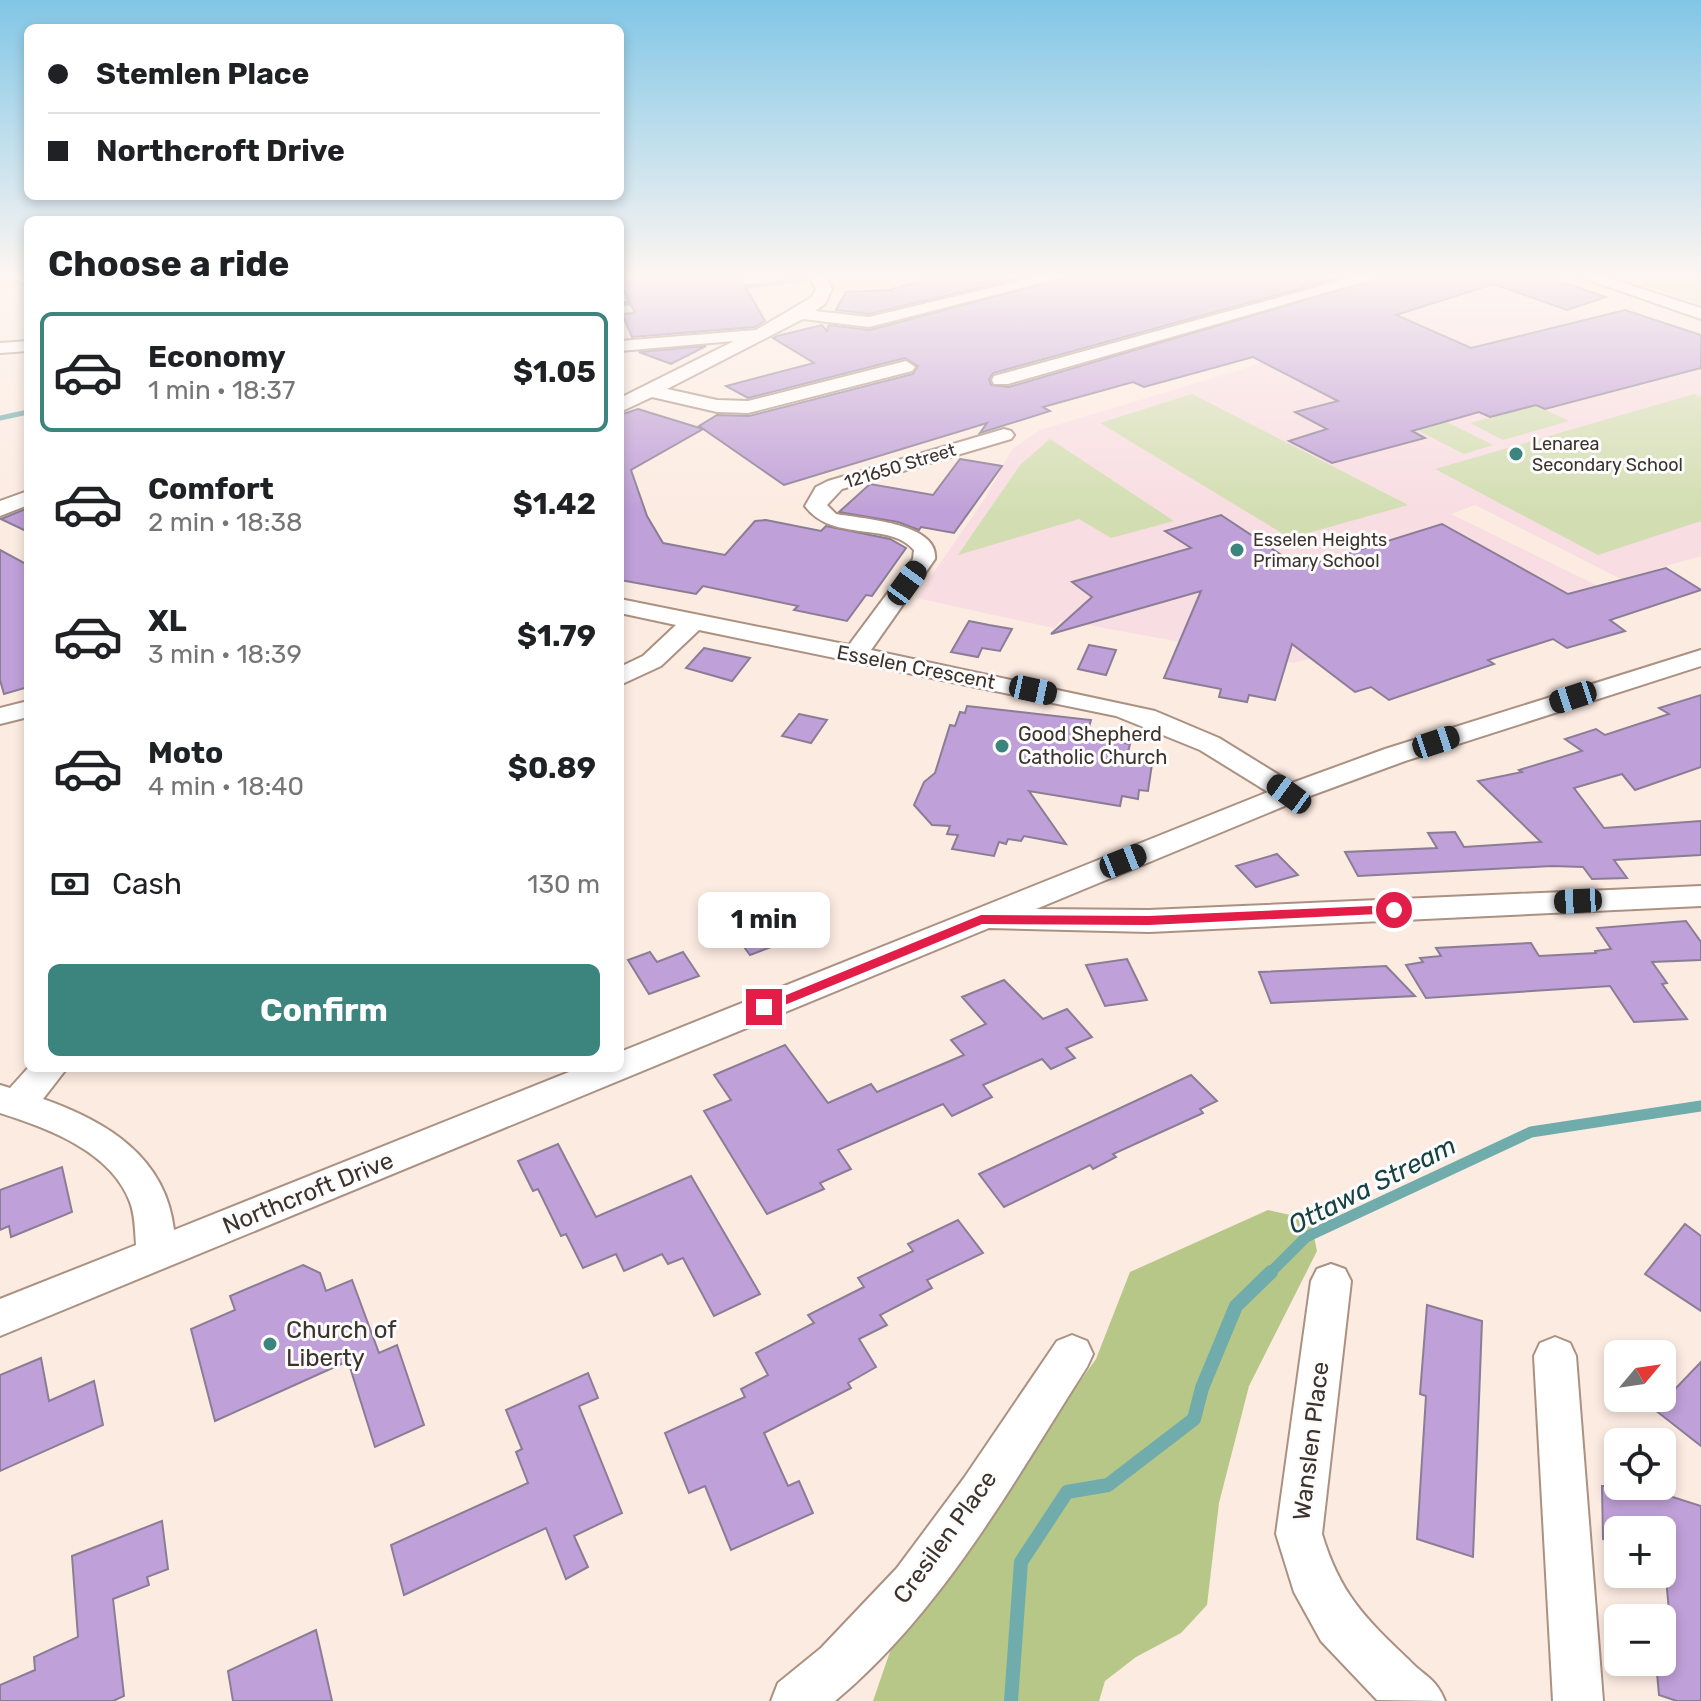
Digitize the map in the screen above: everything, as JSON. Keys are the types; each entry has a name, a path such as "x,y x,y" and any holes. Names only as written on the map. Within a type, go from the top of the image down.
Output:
{"street":[{"path":"624,404 726,353"},
{"path":"1001,380 1097,353"},
{"path":"649,391 717,406 748,407 906,367"},
{"name":"121650 Street","path":"855,654 924,559 925,550 919,541 907,535 829,519 816,506 824,492 854,479 1004,435"},
{"path":"0,509 24,499"},
{"name":"Esselen Crescent","path":"624,607 1122,709 1170,723 1243,761 1289,794"},
{"path":"624,675 652,661 693,622"},
{"name":"Northcroft Drive","path":"624,1065 1289,794 1395,755 1701,658"},
{"path":"0,716 24,710"},
{"path":"981,919 1149,921 1701,896"},
{"path":"8,1102 44,1072"},
{"name":"Northcroft Drive","path":"0,1318 606,1072"},
{"path":"8,1102 55,1115 92,1134 135,1175 151,1204 157,1255"},
{"name":"Wanslen Place","path":"1331,1281 1299,1534 1311,1575 1338,1624 1395,1682 1420,1701"},
{"name":"Cresilen Place","path":"796,1701 837,1670 906,1596 1072,1354"},
{"path":"1555,1356 1578,1701"}],"shaded area":[{"path":"1282,353 1688,353 1701,358 1701,556 1621,579 1475,505 1451,514 1598,586 1293,663 1061,620 1054,628 916,598 986,497 1012,449 1040,430 1246,368"}],"green space":[{"path":"1192,394 1408,505 1290,538 1100,423"},
{"path":"1694,394 1701,397 1701,521 1598,555 1435,469"},
{"path":"1535,405 1569,421 1503,440 1470,423"},
{"path":"1422,410 1493,445 1464,454 1394,418"},
{"path":"1050,439 1174,521 1111,538 1079,519 958,555 1020,465"},
{"path":"1268,1210 1290,1215 1312,1227 1317,1251 1249,1386 1219,1503 1207,1605 1181,1633 1136,1657 1105,1681 1099,1701 873,1701 894,1640 1096,1359 1130,1272"}],"building":[{"path":"643,353 692,353 671,364"},
{"path":"798,353 1064,353 993,373 989,379 991,385 1009,387 1123,353 1701,353 1701,368 1545,409 1536,405 1490,417 1479,412 1412,431 1425,438 1332,463 1289,441 1327,429 1295,412 1338,401 1253,357 1144,387 1133,382 1043,407 1050,411 980,433 987,423 784,485 699,426 717,415 749,416 913,374 918,366 905,358 748,398 726,386 814,363"},
{"path":"638,409 703,429 631,470 647,516 663,543 725,555 755,521 766,520 821,531 826,526 890,539 906,548 872,596 866,595 847,621 794,610 798,606 703,586 696,594 624,581 624,414"},
{"path":"960,459 1002,466 954,533 921,527 919,530 898,522 839,512 870,484 933,495"},
{"path":"24,510 24,530 1,519"},
{"path":"1221,515 1301,568 1442,524 1568,594 1666,568 1701,590 1610,620 1625,631 1567,648 1553,639 1488,660 1494,664 1389,700 1371,687 1355,692 1292,644 1275,700 1249,695 1247,702 1219,697 1221,689 1164,678 1201,591 1051,634 1092,597 1072,582 1191,548 1165,531"},
{"path":"0,550 24,563 24,688 4,694 0,680"},
{"path":"969,621 1012,629 1000,651 982,648 978,657 951,652"},
{"path":"1089,645 1116,650 1106,675 1078,669"},
{"path":"704,648 750,658 732,681 686,668"},
{"path":"1701,695 1701,767 1635,790 1622,774 1574,788 1604,828 1701,821 1701,855 1614,860 1627,878 1592,879 1583,867 1552,866 1358,876 1345,852 1437,848 1428,833 1455,832 1464,847 1541,842 1478,781 1522,772 1519,770 1582,751 1565,739 1596,729 1605,735 1669,714 1659,708"},
{"path":"967,706 1091,720 1086,737 1130,744 1126,760 1152,764 1148,791 1139,790 1138,799 1122,796 1120,806 1029,791 1066,844 1024,836 1021,841 1008,839 1006,844 999,842 994,856 952,849 958,835 947,834 950,826 932,825 914,805 924,782 935,773 950,725 955,726 960,712 965,713"},
{"path":"799,714 827,720 811,743 782,736"},
{"path":"1277,854 1298,875 1256,887 1236,866"},
{"path":"780,914 797,937 750,955 733,932"},
{"path":"1686,921 1701,942 1701,960 1652,962 1667,983 1662,984 1687,1019 1634,1022 1610,986 1426,998 1406,965 1423,962 1420,958 1441,956 1436,948 1531,943 1539,956 1596,953 1611,949 1597,928"},
{"path":"650,952 657,962 683,952 699,976 649,994 628,960"},
{"path":"1127,959 1147,1000 1105,1006 1086,965"},
{"path":"1386,966 1415,996 1271,1003 1259,972"},
{"path":"1004,980 1043,1019 1067,1009 1092,1037 1066,1048 1075,1058 1051,1069 1042,1059 983,1085 992,1097 952,1116 943,1104 838,1150 851,1169 820,1183 824,1189 767,1214 704,1111 731,1100 714,1075 785,1045 828,1103 871,1084 877,1092 964,1055 951,1040 986,1024 962,997"},
{"path":"1191,1075 1217,1101 1200,1109 1203,1113 1113,1154 1116,1157 1093,1169 1090,1165 1004,1207 979,1174"},
{"path":"558,1144 596,1217 691,1176 760,1294 714,1316 683,1258 668,1264 662,1254 624,1271 616,1254 583,1268 566,1234 561,1236 538,1189 533,1191 518,1161"},
{"path":"62,1167 72,1212 11,1237 9,1226 0,1230 0,1190"},
{"path":"958,1220 983,1253 927,1280 932,1288 880,1315 887,1325 859,1339 876,1367 848,1383 851,1388 764,1433 788,1486 799,1481 813,1513 731,1550 705,1486 689,1493 665,1433 745,1397 741,1389 768,1375 756,1353 814,1323 808,1315 864,1287 858,1278 913,1251 908,1244"},
{"path":"1685,1224 1701,1236 1701,1311 1645,1274"},
{"name":"Church of Liberty","path":"303,1265 320,1273 326,1291 352,1280 379,1353 397,1345 424,1425 375,1447 348,1361 215,1421 191,1329 235,1310 230,1296"},
{"path":"1427,1305 1482,1321 1473,1557 1417,1539 1426,1396 1420,1394"},
{"path":"41,1358 49,1401 94,1381 103,1425 0,1471 0,1375"},
{"path":"1701,1362 1701,1446 1658,1412 1676,1412 1676,1388"},
{"path":"588,1373 598,1398 579,1406 622,1513 574,1536 588,1567 566,1579 546,1528 404,1595 391,1545 528,1483 516,1452 522,1449 506,1410"},
{"path":"1602,1486 1604,1500 1676,1498 1701,1506 1701,1701 1677,1701 1659,1695 1657,1676 1676,1676 1676,1604 1668,1604 1667,1588 1676,1588 1676,1516 1604,1516 1603,1539"},
{"path":"162,1521 168,1569 147,1577 149,1585 113,1599 124,1696 113,1701 0,1701 0,1685 35,1670 34,1657 78,1637 72,1556"},
{"path":"316,1630 332,1701 233,1701 228,1671"}],"waterway":[{"path":"0,418 24,413"},
{"name":"Ottawa Stream","path":"1271,1272 1306,1237 1531,1132 1701,1106"},
{"name":"Ottawa Stream","path":"1011,1701 1021,1562 1067,1492 1108,1485 1194,1419 1202,1388 1236,1306 1271,1272"}],"place":[{"name":"Lenarea Secondary School","path":"1516,454"},
{"name":"Esselen Heights Primary School","path":"1237,550"},
{"name":"Good Shepherd Catholic Church","path":"1002,746"},
{"name":"Church of Liberty","path":"270,1344"}],"route":[{"path":"764,1007 981,919 1149,921 1394,910"}]}
